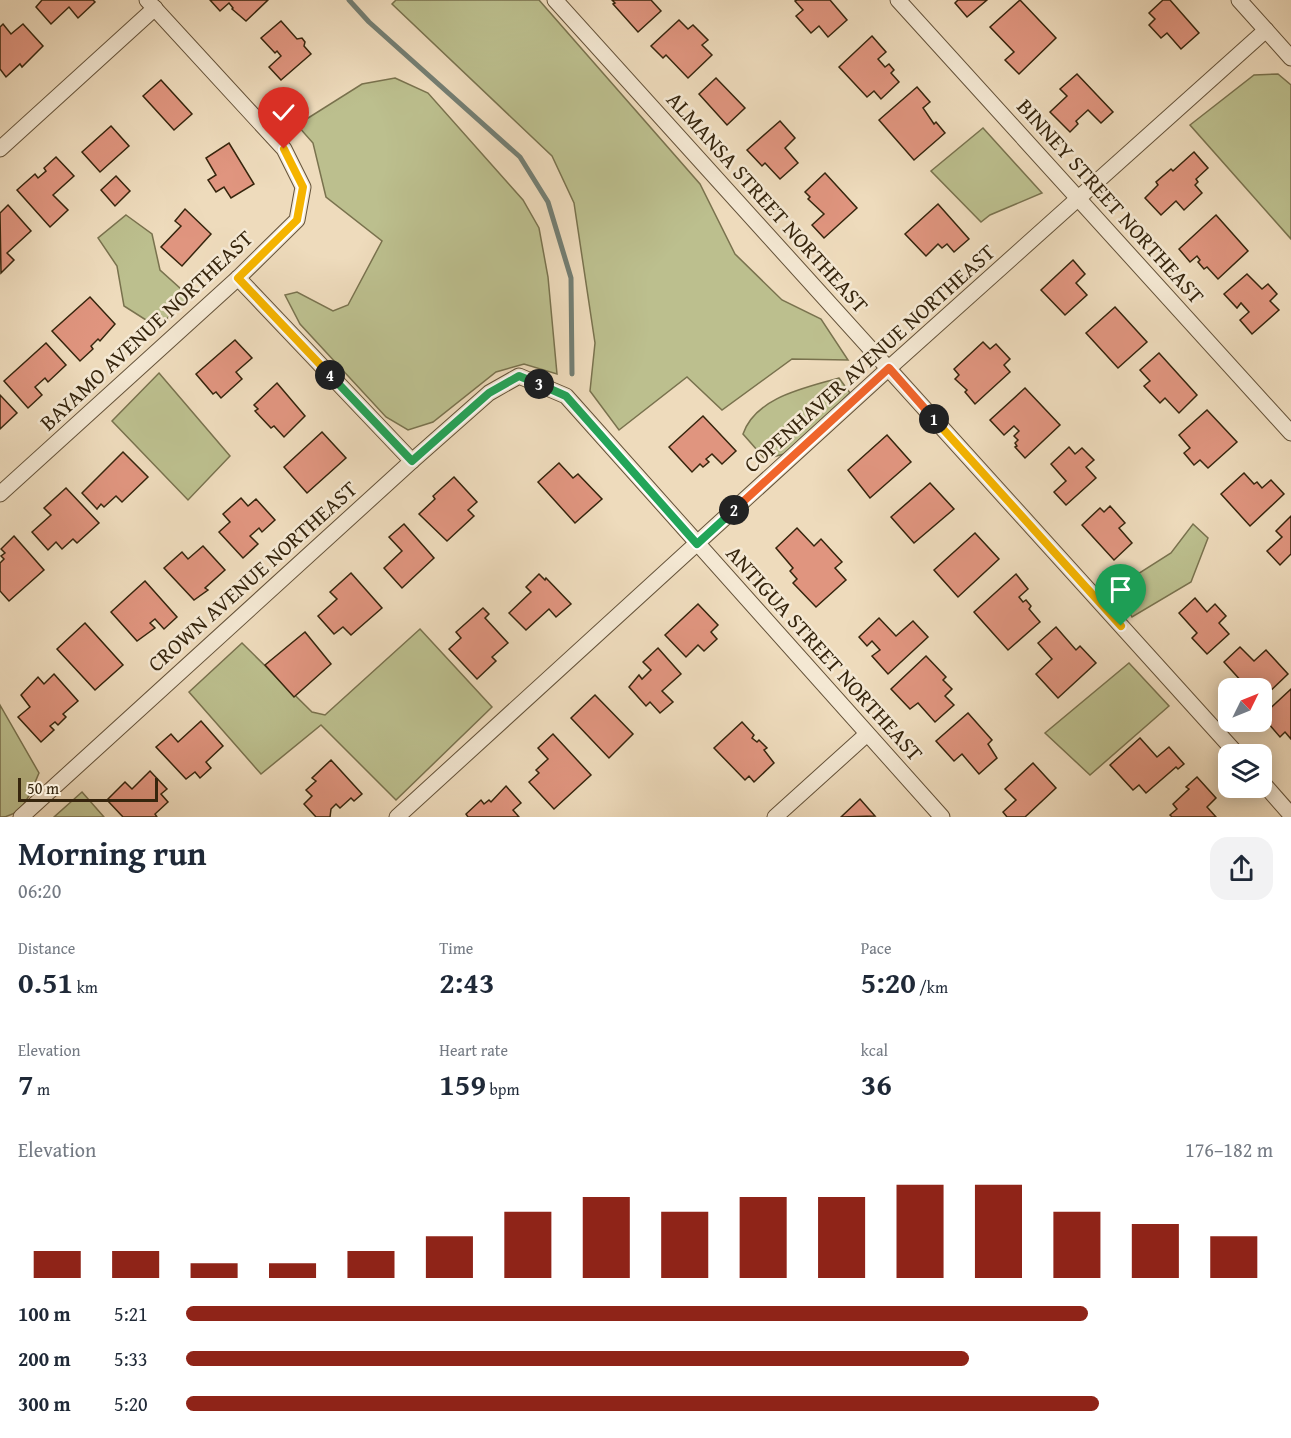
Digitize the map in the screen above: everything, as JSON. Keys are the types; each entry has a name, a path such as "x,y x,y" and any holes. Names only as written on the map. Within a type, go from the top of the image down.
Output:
{"street":[{"name":"ALMANSA STREET NORTHEAST","path":"555,0 1228,744"},
{"name":"BINNEY STREET NORTHEAST","path":"898,0 1291,433"},
{"path":"1239,0 1291,58"},
{"path":"0,149 151,4"},
{"name":"BAYAMO AVENUE NORTHEAST","path":"0,494 238,278 297,220 303,187 284,149 151,4"},
{"name":"COPENHAVER AVENUE NORTHEAST","path":"396,817 889,368 1266,30"},
{"path":"238,278 412,461"},
{"name":"CROWN AVENUE NORTHEAST","path":"21,817 412,461 489,393 519,376"},
{"name":"ANTIGUA STREET NORTHEAST","path":"519,376 566,396 942,817"},
{"path":"776,817 867,734"},
{"path":"1272,793 1291,815"}],"green space":[{"path":"396,0 539,0 700,184 735,254 782,300 821,319 848,360 792,359 722,410 687,377 619,430 590,391 595,343 574,203 552,156 392,4"},
{"path":"1278,74 1291,85 1291,239 1190,125 1254,75"},
{"path":"395,78 428,93 523,200 539,228 548,277 557,374 524,364 496,372 433,422 408,430 386,417 300,324 285,295 297,292 333,311 348,305 382,241 326,197 313,143 297,125 362,84"},
{"path":"983,128 1042,193 990,215 981,222 931,171"},
{"path":"126,215 152,234 160,270 191,298 157,327 124,306 117,266 98,238"},
{"path":"159,373 230,456 188,500 112,421"},
{"path":"839,378 850,393 788,453 765,459 743,434 749,421 770,403 797,390"},
{"path":"1193,524 1208,538 1191,582 1132,617 1119,594 1133,577 1171,553"},
{"path":"420,629 492,707 396,800 321,725 261,774 189,692 242,643 312,712 325,715"},
{"path":"1129,663 1169,706 1090,775 1045,733"},
{"path":"0,705 39,773 21,808 8,816 0,817"},
{"path":"82,792 104,817 54,817"}],"building":[{"path":"42,0 93,0 95,2 78,18 69,7 51,24 36,7"},
{"path":"210,0 268,0 246,21 232,9 229,3 220,11"},
{"path":"612,0 651,0 661,11 638,32"},
{"path":"830,0 847,20 828,37 819,26 811,33 796,16 803,10 795,1"},
{"path":"958,0 987,0 967,17 955,3"},
{"path":"1020,0 1056,38 1019,74 1005,60 1014,52 990,27"},
{"path":"1163,0 1170,0 1199,33 1181,49 1167,33 1161,38 1149,25 1155,19 1149,13"},
{"path":"679,20 688,29 693,25 708,40 702,45 712,55 688,78 666,55 663,58 651,46"},
{"path":"281,21 297,39 302,38 305,42 304,46 311,54 281,80 269,67 281,56 261,38"},
{"path":"3,24 11,34 23,24 43,46 22,67 20,64 6,77 0,69 0,27"},
{"path":"872,36 886,52 878,59 885,67 889,64 894,70 891,73 899,82 881,99 874,91 867,97 839,67"},
{"path":"1077,74 1113,112 1101,123 1088,110 1076,121 1078,124 1070,132 1050,112 1067,96 1060,89"},
{"path":"716,78 745,108 727,125 699,94"},
{"path":"161,80 192,114 174,130 143,96"},
{"path":"917,87 930,102 923,108 934,124 936,122 945,133 914,160 879,120"},
{"path":"780,121 795,138 785,148 798,163 780,179 765,163 762,166 747,150"},
{"path":"111,126 129,146 100,172 82,152"},
{"path":"229,143 254,184 231,198 224,187 216,192 208,180 216,175 206,158"},
{"path":"1194,152 1208,168 1196,179 1198,182 1195,185 1202,193 1184,210 1176,201 1161,215 1145,198 1158,185 1156,182 1171,169 1173,171"},
{"path":"56,157 74,176 53,195 68,210 50,227 17,190 35,174 38,178 46,171 44,168"},
{"path":"825,173 857,208 824,238 812,225 824,214 808,199 810,197 805,192"},
{"path":"116,176 130,191 115,206 101,190"},
{"path":"938,204 969,239 954,252 947,244 942,248 938,244 926,256 905,234"},
{"path":"8,205 31,231 7,253 14,260 1,273 0,213"},
{"path":"185,209 211,234 182,266 161,247 181,226 175,221"},
{"path":"1216,215 1248,251 1218,279 1207,267 1204,269 1198,262 1200,260 1197,256 1190,262 1179,249"},
{"path":"1073,260 1085,274 1076,283 1087,295 1065,315 1041,290"},
{"path":"1247,274 1262,289 1268,284 1277,294 1270,301 1279,310 1252,334 1240,320 1249,312 1241,303 1237,308 1224,294"},
{"path":"90,297 115,324 100,341 98,339 91,346 93,349 80,361 52,331"},
{"path":"1115,307 1147,342 1118,368 1086,333"},
{"path":"235,340 252,358 236,372 242,379 221,398 216,392 213,394 196,374"},
{"path":"983,342 990,349 996,344 1010,359 1004,365 1010,372 975,404 965,392 967,390 955,379 959,375 954,369"},
{"path":"46,343 66,365 48,382 45,378 35,387 42,395 28,408 4,381"},
{"path":"1159,353 1197,395 1179,413 1165,398 1160,403 1144,386 1150,381 1140,370"},
{"path":"277,383 305,416 284,437 274,426 271,428 255,411 258,409 254,405"},
{"path":"1025,388 1060,425 1025,458 1015,447 1018,440 1014,436 1019,431 1014,426 1004,435 990,420"},
{"path":"0,395 17,413 0,429"},
{"path":"1207,410 1237,442 1208,468 1200,460 1194,465 1184,453 1190,448 1179,435"},
{"path":"703,416 736,451 722,464 712,454 706,459 709,462 703,467 700,464 692,472 669,447"},
{"path":"322,432 346,458 307,493 284,467"},
{"path":"887,435 911,462 870,498 848,470"},
{"path":"1069,447 1075,454 1082,448 1094,460 1086,467 1096,478 1066,505 1054,492 1066,481 1051,464"},
{"path":"123,452 148,477 122,502 116,496 104,507 101,504 97,509 82,493"},
{"path":"559,463 573,478 578,474 602,499 575,523 538,482"},
{"path":"1244,473 1254,484 1257,482 1262,488 1271,480 1284,494 1250,526 1221,494"},
{"path":"454,477 477,502 468,510 474,516 447,541 419,514 435,499 433,496"},
{"path":"930,483 954,509 914,543 891,517"},
{"path":"66,488 99,523 77,543 73,539 62,549 56,542 48,550 32,532 51,515 44,508"},
{"path":"241,498 248,506 256,499 275,520 262,532 259,528 250,536 258,544 243,558 219,532 230,522 223,514"},
{"path":"1110,506 1125,523 1119,528 1132,543 1114,560 1082,525 1100,508 1104,512"},
{"path":"1291,516 1291,554 1280,565 1267,551 1282,537 1276,531"},
{"path":"404,524 434,558 402,588 384,568 402,551 389,537"},
{"path":"797,528 814,546 821,539 842,562 835,568 846,580 816,607 793,583 797,579 790,571 793,568 776,548"},
{"path":"975,533 999,559 958,597 934,570"},
{"path":"14,536 44,570 9,601 0,591 0,563 4,559 1,556 5,553 1,549"},
{"path":"203,546 225,570 205,588 208,590 194,600 164,568 182,552 188,559"},
{"path":"351,573 382,608 351,635 343,627 334,634 318,616 337,599 330,592"},
{"path":"539,574 545,580 546,578 571,604 556,617 549,609 526,630 509,613 531,592 526,587"},
{"path":"1016,574 1028,589 1019,597 1023,602 1026,600 1031,606 1029,609 1040,622 1008,650 974,612"},
{"path":"145,581 177,617 164,629 155,619 150,623 155,628 137,641 111,612"},
{"path":"1195,598 1207,612 1215,604 1226,616 1219,623 1229,634 1207,654 1192,638 1197,633 1179,613"},
{"path":"698,604 718,625 711,632 717,639 704,651 698,645 686,657 665,635"},
{"path":"483,608 489,614 485,618 508,643 492,657 496,661 477,679 449,649 461,638 456,632"},
{"path":"879,618 896,636 913,621 928,637 888,674 872,656 880,650 872,641 867,646 859,637"},
{"path":"85,623 123,665 95,690 57,649"},
{"path":"1056,627 1076,650 1080,646 1096,663 1058,698 1036,674 1052,659 1038,643"},
{"path":"305,632 331,664 294,697 265,665"},
{"path":"1240,647 1254,661 1266,650 1288,674 1272,689 1272,678 1238,678 1224,662"},
{"path":"658,648 681,674 662,691 673,702 660,713 650,702 646,706 629,687 639,675 642,679 651,670 643,662"},
{"path":"926,656 946,677 943,680 952,689 945,696 954,705 935,722 918,703 910,709 891,689"},
{"path":"54,674 78,701 63,714 66,717 58,725 55,722 50,726 54,730 41,742 18,717 30,707 21,695 38,677 44,684"},
{"path":"1291,689 1291,739 1285,732 1280,737 1272,728 1272,707"},
{"path":"595,695 633,734 609,758 571,718"},
{"path":"968,713 992,740 988,744 997,758 979,774 962,754 954,761 936,741"},
{"path":"201,721 223,746 206,762 211,768 200,778 195,772 186,779 156,747 171,734 178,742"},
{"path":"742,722 754,735 752,738 757,742 759,740 767,748 764,750 774,763 754,782 749,776 745,780 714,748"},
{"path":"553,734 591,775 554,809 529,782 539,773 536,770 548,759 538,748"},
{"path":"1140,738 1157,757 1169,747 1184,764 1178,769 1176,767 1146,793 1139,785 1133,790 1110,765"},
{"path":"331,760 362,794 354,801 351,798 340,808 336,804 331,809 330,817 316,817 304,804 312,796 306,790 316,781 312,778"},
{"path":"1033,763 1056,788 1025,817 1007,817 1003,812 1016,800 1005,789"},
{"path":"150,771 167,789 161,794 168,802 155,814 157,817 123,817 107,800 125,782 132,789"},
{"path":"1197,777 1216,798 1207,807 1216,817 1172,817 1170,815 1177,809 1173,804 1189,789 1186,787"},
{"path":"506,786 521,803 513,810 519,817 468,817 466,814 481,800 484,804 489,800 491,802"},
{"path":"860,799 875,816 841,817"}],"waterway":[{"path":"349,0 369,22 520,157 548,202 571,278 572,374"}],"route":[{"path":"284,149 303,187 297,220 238,278 412,461 489,393 519,376 566,396 697,544 889,368 1121,626"}]}
